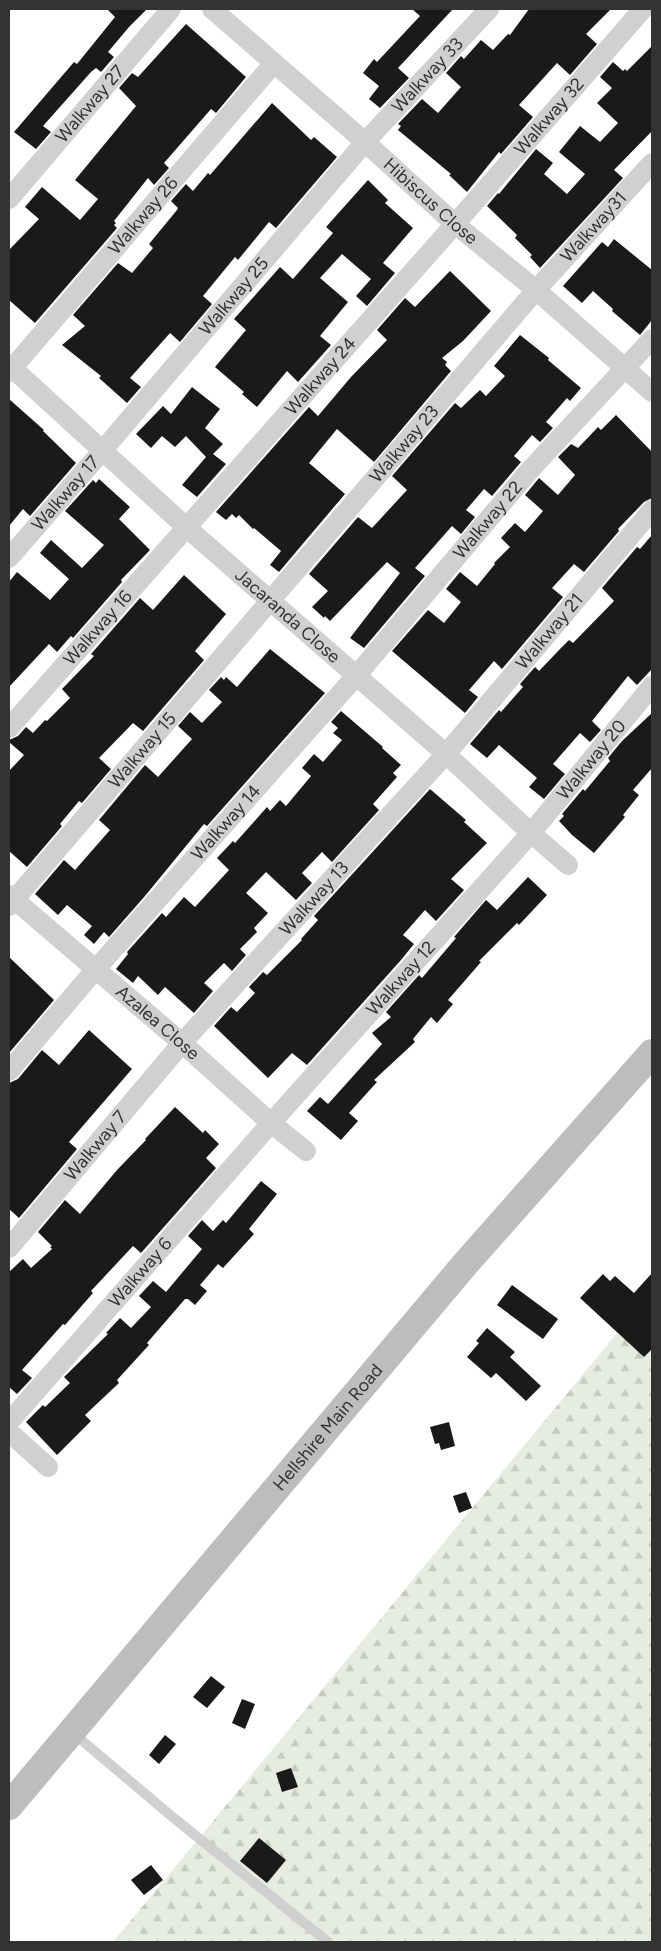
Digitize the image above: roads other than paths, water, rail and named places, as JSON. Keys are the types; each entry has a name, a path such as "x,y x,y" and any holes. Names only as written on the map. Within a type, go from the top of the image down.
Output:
{"main road":[{"name":"Hellshire Main Road","path":"9,1806 466,1264 652,1053"}],"street":[{"name":"Walkway 27","path":"9,200 171,9"},
{"name":"Hibiscus Close","path":"212,9 365,142 455,224 536,290 652,392"},
{"name":"Walkway 33","path":"365,142 488,9"},
{"name":"Walkway 32","path":"455,224 643,9"},
{"name":"Walkway 26","path":"10,369 274,63"},
{"name":"Walkway 25","path":"104,450 365,142"},
{"name":"Walkway31","path":"536,290 652,163"},
{"name":"Walkway 24","path":"186,527 455,224"},
{"name":"Walkway 23","path":"270,599 536,290"},
{"name":"Walkway 22","path":"356,676 530,470 652,339"},
{"name":"Jacaranda Close","path":"10,369 104,450 186,527 446,754 568,865"},
{"name":"Walkway 17","path":"9,558 104,450"},
{"name":"Walkway 21","path":"446,754 652,510"},
{"name":"Walkway 16","path":"9,728 186,527"},
{"name":"Walkway 15","path":"11,901 270,599"},
{"name":"Walkway 14","path":"9,1071 95,970 356,676"},
{"name":"Walkway 20","path":"531,833 652,686"},
{"name":"Walkway 13","path":"182,1043 446,754"},
{"name":"Walkway 12","path":"271,1123 531,833"},
{"name":"Azalea Close","path":"11,901 182,1043 271,1123 306,1151"},
{"name":"Walkway 7","path":"9,1248 182,1043"},
{"name":"Walkway 6","path":"9,1422 271,1123"},
{"path":"9,1432 48,1466"}],"lane":[{"path":"72,1732 175,1820 328,1942"}]}
